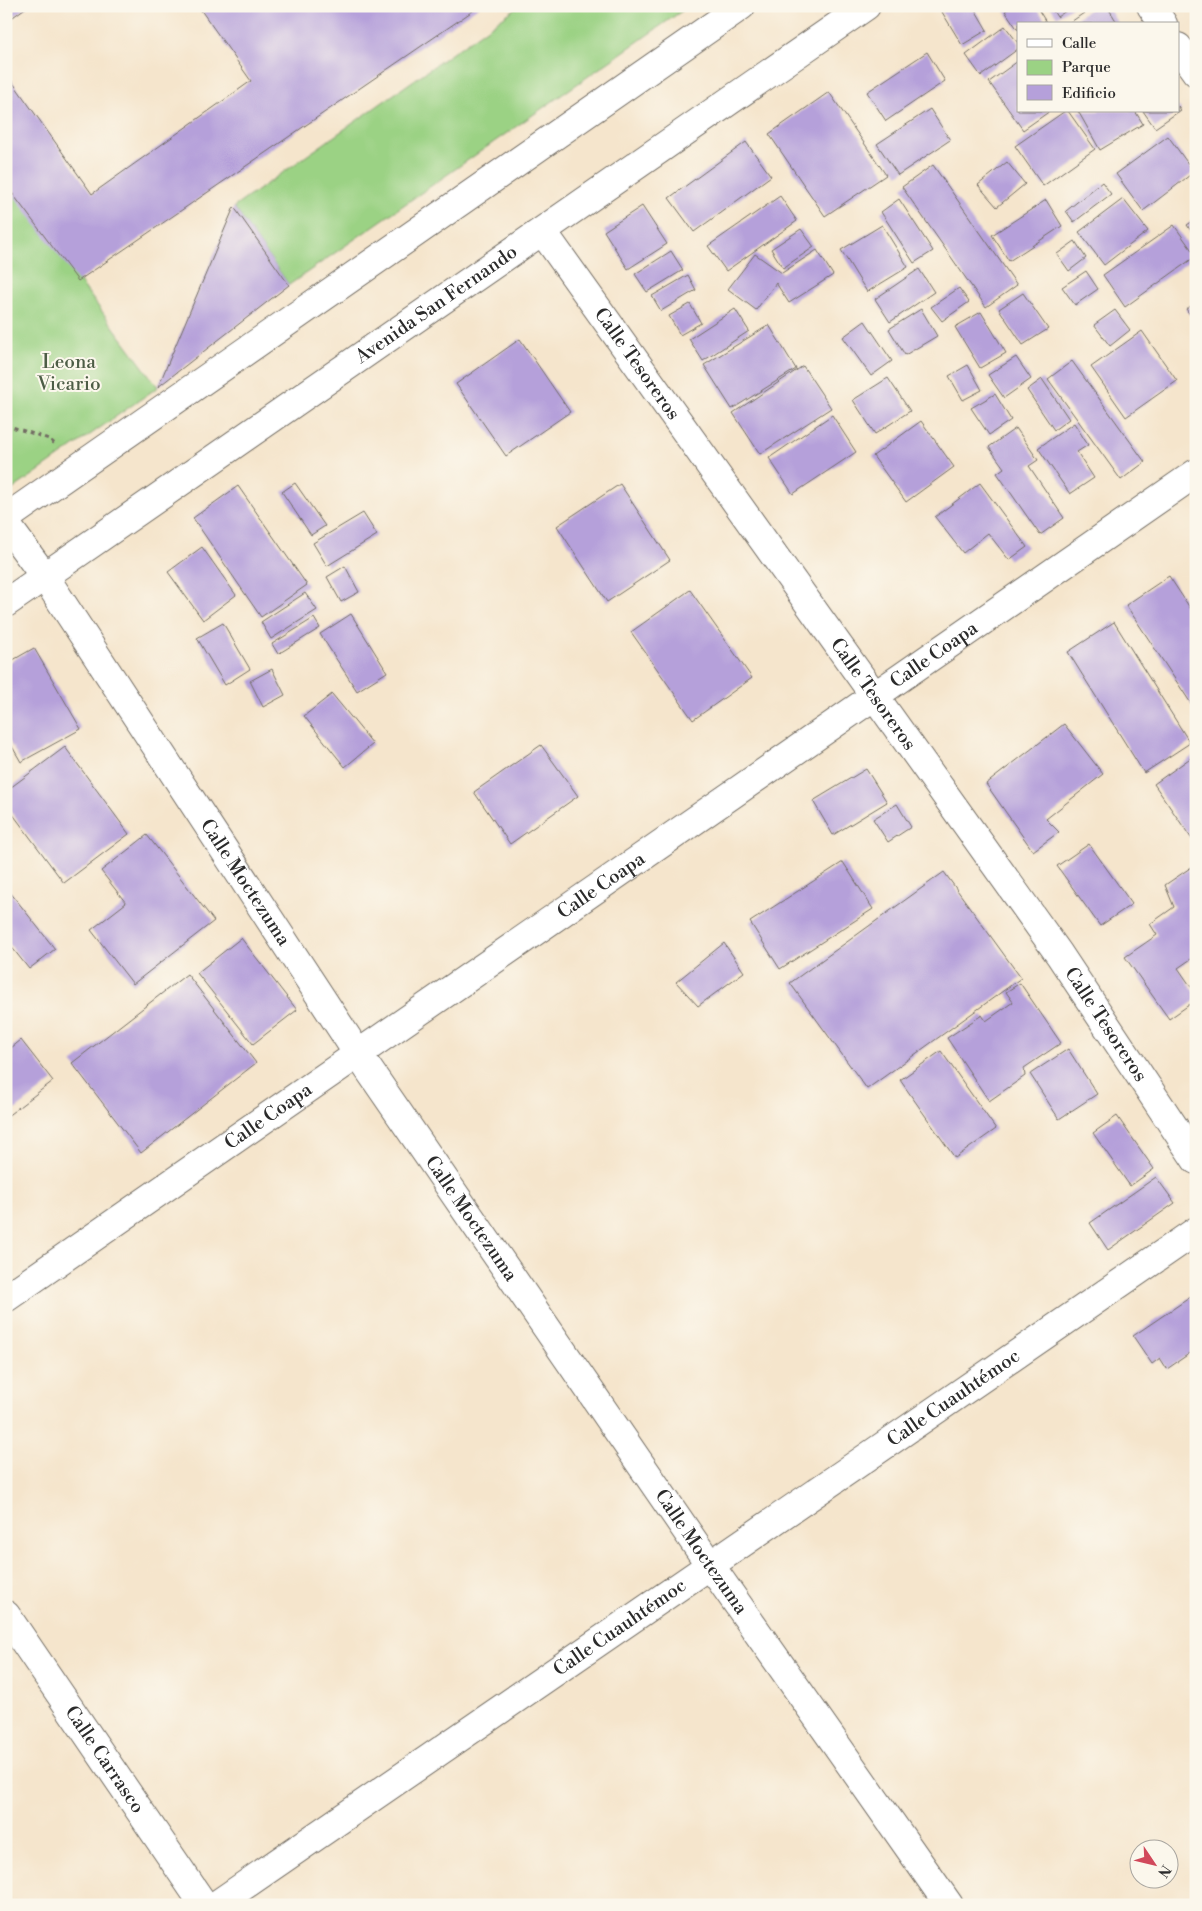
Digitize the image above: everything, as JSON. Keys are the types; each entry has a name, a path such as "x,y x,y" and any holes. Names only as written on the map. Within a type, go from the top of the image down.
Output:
{"street":[{"path":"6,518 741,6"},
{"name":"Avenida San Fernando","path":"6,603 866,6"},
{"path":"1151,6 1162,22"},
{"path":"1180,50 1196,72"},
{"name":"Calle Tesoreros","path":"543,232 1059,954 1196,1160"},
{"name":"Calle Coapa","path":"6,1298 1196,474"},
{"name":"Calle Moctezuma","path":"6,524 45,577 358,1054 710,1565 949,1905"},
{"name":"Calle Cuauhtémoc","path":"216,1905 1196,1231"},
{"name":"Calle Carrasco","path":"6,1615 204,1905"}],"path":[{"path":"6,425 49,439 82,466"}],"green space":[{"path":"519,6 689,6 289,285 234,207"},
{"name":"Leona Vicario","path":"6,182 158,387 6,494"}],"building":[{"path":"6,6 28,6 6,22"},
{"path":"198,6 315,6 319,11 326,6 480,6 78,281 6,185 6,73 92,194 251,81"},
{"path":"952,6 973,6 987,30 962,45 942,12"},
{"path":"1013,6 1036,6 1046,22 1017,22 1017,29 1005,11"},
{"path":"1050,6 1073,6 1057,17"},
{"path":"1094,6 1107,6 1117,22 1071,22"},
{"path":"1005,26 1017,42 1017,50 981,76 966,55"},
{"path":"927,52 945,81 886,121 867,92"},
{"path":"1017,62 1017,112 1049,112 1023,130 989,82"},
{"path":"829,92 886,175 825,216 769,134"},
{"path":"930,109 950,140 898,175 877,144"},
{"path":"1064,112 1069,112 1095,149 1043,186 1015,146"},
{"path":"1079,112 1136,112 1143,124 1100,150"},
{"path":"1144,112 1178,112 1155,128"},
{"path":"1168,136 1194,172 1143,211 1116,174"},
{"path":"746,142 771,176 694,232 669,198"},
{"path":"1007,162 1025,184 997,207 978,185"},
{"path":"933,165 1017,285 986,307 902,187"},
{"path":"1102,182 1111,194 1074,222 1066,211"},
{"path":"780,196 797,221 726,271 708,246"},
{"path":"899,199 933,251 914,263 881,212"},
{"path":"1123,199 1148,231 1104,265 1079,232"},
{"path":"1046,200 1062,226 1009,261 992,235"},
{"path":"642,206 667,244 628,269 604,231"},
{"path":"234,207 289,285 158,387"},
{"path":"1196,219 1196,238 1187,225"},
{"path":"882,225 908,267 867,292 841,250"},
{"path":"1174,225 1196,256 1125,307 1103,275"},
{"path":"801,229 814,247 783,268 771,249"},
{"path":"1075,241 1086,258 1069,271 1057,254"},
{"path":"817,250 833,275 789,303 776,283 756,310 728,289 755,254 782,273"},
{"path":"671,251 683,270 647,292 635,274"},
{"path":"919,269 934,292 890,322 875,299"},
{"path":"1086,271 1098,289 1075,305 1062,287"},
{"path":"688,275 696,290 661,311 652,296"},
{"path":"959,288 969,302 942,321 931,307"},
{"path":"1023,293 1048,329 1023,345 999,309"},
{"path":"1196,303 1196,323 1186,309"},
{"path":"690,304 701,323 680,335 669,316"},
{"path":"735,309 749,331 703,361 689,339"},
{"path":"921,309 937,336 905,355 889,329"},
{"path":"1115,310 1130,330 1110,346 1094,325"},
{"path":"981,312 1006,353 980,368 955,327"},
{"path":"865,321 892,361 871,376 843,337"},
{"path":"769,325 796,369 732,409 704,365"},
{"path":"1142,331 1177,381 1126,417 1091,367"},
{"path":"520,339 570,412 506,456 456,384"},
{"path":"1016,357 1031,379 1004,398 988,375"},
{"path":"1072,361 1145,462 1121,480 1048,379"},
{"path":"968,365 982,390 963,400 949,376"},
{"path":"803,366 831,408 760,454 733,413"},
{"path":"888,378 910,411 875,434 853,400"},
{"path":"1042,379 1069,419 1054,430 1027,390"},
{"path":"995,394 1011,420 989,435 971,408"},
{"path":"832,415 856,452 793,494 769,458"},
{"path":"921,421 954,467 906,502 873,456"},
{"path":"1074,423 1088,445 1077,452 1094,478 1070,494 1038,448"},
{"path":"1016,428 1038,460 1029,466 1064,518 1040,535 997,473 1004,468 989,447"},
{"path":"295,483 325,526 311,535 282,492"},
{"path":"980,483 1027,547 1009,560 988,533 963,553 935,517"},
{"path":"620,484 670,560 607,602 557,526"},
{"path":"238,486 307,585 261,617 193,518"},
{"path":"363,513 377,535 327,566 313,543"},
{"path":"202,547 236,595 203,620 168,572"},
{"path":"345,566 359,592 341,602 327,577"},
{"path":"1169,576 1196,617 1196,711 1126,605"},
{"path":"690,590 752,678 693,720 631,632"},
{"path":"305,593 317,610 271,639 261,622"},
{"path":"351,614 387,672 357,691 320,634"},
{"path":"314,618 320,628 278,654 272,644"},
{"path":"1114,622 1190,743 1144,773 1068,652"},
{"path":"223,623 250,669 225,685 197,638"},
{"path":"34,648 81,729 21,762 6,736 6,664"},
{"path":"272,669 285,695 263,707 250,681"},
{"path":"332,694 373,744 345,767 304,716"},
{"path":"1064,724 1103,774 1046,819 1059,832 1033,851 986,784"},
{"path":"541,745 578,796 510,844 474,792"},
{"path":"65,747 129,834 64,883 6,805 6,791"},
{"path":"1196,754 1196,845 1154,784"},
{"path":"866,769 887,802 833,835 813,801"},
{"path":"897,804 911,827 888,842 873,819"},
{"path":"147,835 214,921 133,984 91,930 126,903 101,871"},
{"path":"1089,844 1132,904 1100,926 1057,866"},
{"path":"843,862 873,909 780,969 750,922"},
{"path":"1196,864 1196,959 1194,957 1178,968 1196,994 1196,1000 1169,1019 1125,957 1157,935 1150,924 1174,907 1165,885"},
{"path":"944,872 1021,978 867,1089 790,983"},
{"path":"6,887 55,949 29,969 6,940"},
{"path":"241,938 297,1010 253,1044 197,973"},
{"path":"724,943 744,972 698,1006 676,982"},
{"path":"187,974 256,1063 141,1153 72,1063"},
{"path":"1020,983 1061,1043 1024,1068 1025,1076 989,1101 947,1038 982,1015 986,1021 1013,1002 1006,992"},
{"path":"21,1040 53,1081 6,1117 6,1052"},
{"path":"1068,1049 1097,1094 1059,1119 1030,1074"},
{"path":"941,1051 996,1129 955,1158 900,1080"},
{"path":"1117,1116 1154,1169 1130,1186 1093,1133"},
{"path":"1156,1177 1175,1203 1108,1250 1090,1223"},
{"path":"1195,1294 1196,1349 1167,1369 1160,1358 1152,1364 1133,1336"}]}
